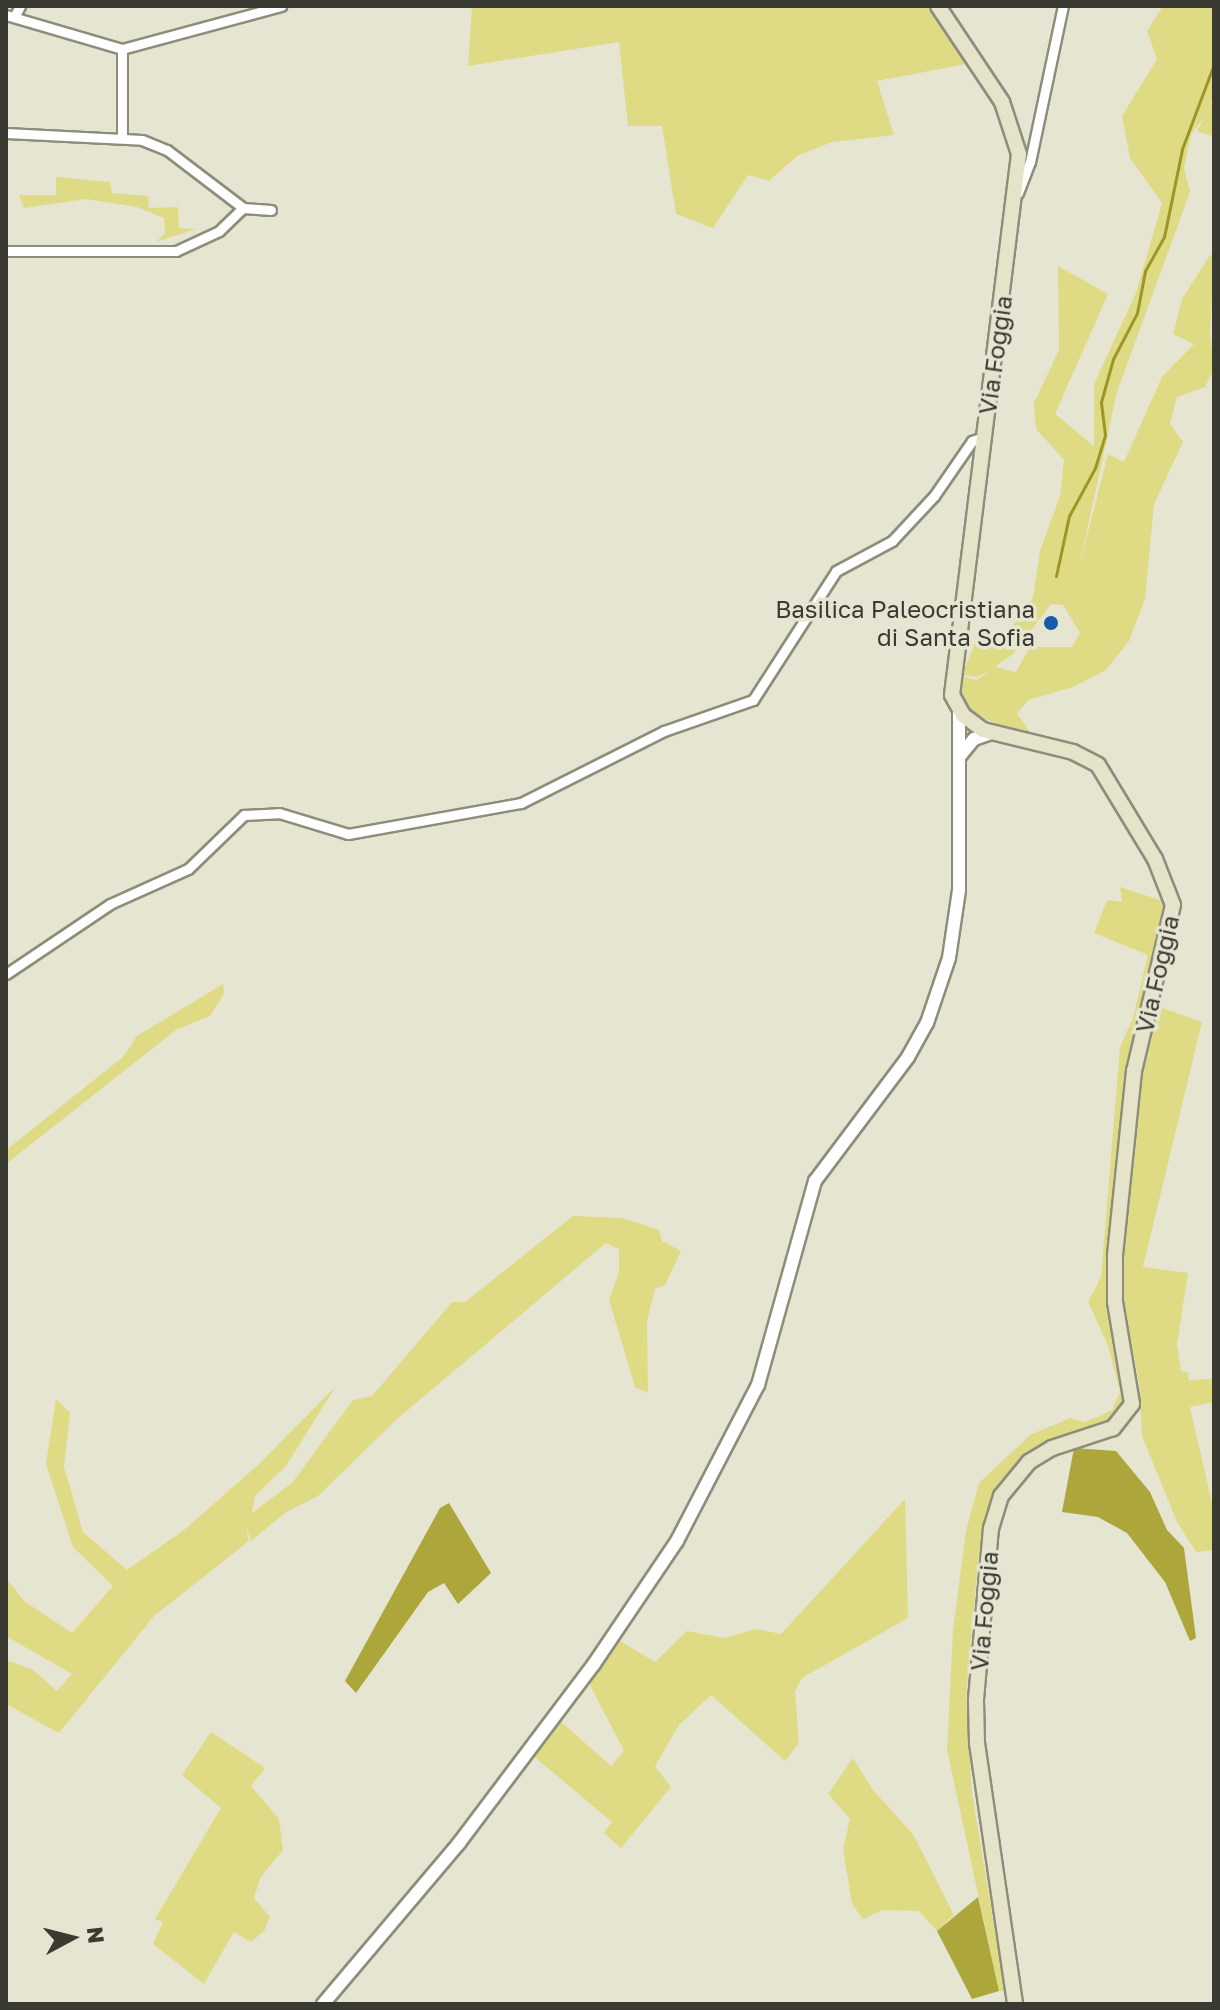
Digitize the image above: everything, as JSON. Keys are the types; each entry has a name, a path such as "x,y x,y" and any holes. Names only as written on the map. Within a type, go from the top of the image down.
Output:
{"main road":[{"name":"Via Foggia","path":"938,6 1008,116 1019,154 1017,195 951,679 959,710 969,733 991,733 1067,750 1098,765 1141,833 1173,905 1131,1089 1115,1256 1115,1302 1132,1404 1113,1428 1046,1451 1024,1466 1001,1496 991,1528 976,1701 977,1743 1015,2004"}],"street":[{"path":"20,6 10,16 122,49 281,6"},
{"path":"1017,195 1030,162 1063,6"},
{"path":"122,49 122,136"},
{"path":"6,133 122,136 167,150 243,208 271,210"},
{"path":"6,251 176,251 219,231 243,208"},
{"path":"6,974 110,904 188,869 244,815 279,813 348,834 521,803 664,731 753,700 836,571 892,541 934,496 972,441 983,437"},
{"path":"323,2004 459,1843 594,1664 677,1541 758,1385 815,1181 908,1057 938,995 957,914 960,756 969,733"}],"shaded area":[{"path":"472,6 927,6 966,64 877,81 894,135 832,142 797,156 769,181 748,175 713,228 676,214 662,126 628,126 619,42 468,66"},
{"path":"1163,6 1214,6 1214,93 1207,114 1191,134 1184,168 1190,192 1117,392 1079,567 1108,454 1124,462 1162,377 1194,344 1173,334 1182,299 1210,255 1214,256 1210,334 1214,369 1205,387 1177,397 1170,424 1183,442 1154,504 1145,599 1129,641 1106,670 1073,687 1028,700 1017,714 1030,732 1009,730 969,711 959,689 960,676 977,680 991,670 977,677 962,675 975,643 999,644 1033,598 1040,551 1060,496 1064,460 1036,429 1034,403 1059,350 1058,266 1108,294 1055,414 1094,446 1094,384 1136,293 1162,203 1130,158 1122,116 1157,59 1147,31","holes":["1051,604 1063,605 1080,633 1072,647 1030,647 1016,672 995,667 1013,654"]},
{"path":"1214,99 1214,137 1197,131"},
{"path":"56,177 110,182 112,193 148,196 149,208 178,207 179,228 196,229 156,242 165,233 164,218 137,207 86,199 24,208 19,195 56,195"},
{"path":"1120,887 1166,902 1164,934 1126,1077 1111,1233 1107,1288 1124,1405 1116,1418 1044,1444 1020,1461 997,1487 979,1551 966,1698 972,1793 1005,1991 999,1991 947,1750 953,1630 966,1531 979,1483 1030,1435 1070,1418 1084,1422 1098,1417 1112,1410 1120,1392 1108,1345 1088,1302 1101,1277 1120,1047 1133,1018 1148,955 1094,933 1107,900 1122,902"},
{"path":"223,984 224,994 210,1016 176,1030 6,1164 6,1150 123,1057 137,1036"},
{"path":"1157,1006 1202,1022 1143,1267 1188,1273 1177,1345 1181,1371 1188,1372 1189,1380 1214,1379 1214,1402 1190,1407 1214,1512 1214,1550 1196,1552 1177,1522 1142,1436 1139,1383 1123,1303 1123,1247 1139,1074"},
{"path":"573,1216 623,1218 659,1230 662,1241 681,1251 665,1285 655,1289 647,1321 648,1393 635,1387 609,1300 619,1272 619,1249 606,1243 397,1419 318,1496 286,1512 251,1541 245,1524 249,1541 154,1616 59,1733 6,1704 6,1660 33,1670 57,1691 72,1674 6,1636 6,1578 24,1601 72,1633 113,1586 73,1547 46,1464 56,1399 70,1413 64,1467 83,1532 127,1570 184,1530 259,1464 336,1386 286,1466 255,1496 252,1513 292,1483 353,1400 372,1396 452,1302 465,1302"},
{"path":"1074,1448 1116,1451 1150,1492 1167,1530 1184,1548 1196,1638 1190,1641 1165,1582 1127,1533 1098,1517 1062,1512"},
{"path":"905,1499 908,1618 802,1678 795,1691 799,1743 785,1761 711,1695 679,1725 655,1766 671,1787 621,1848 604,1833 612,1822 531,1754 560,1721 611,1766 624,1751 589,1683 617,1639 655,1662 687,1631 725,1638 755,1629 781,1634"},
{"path":"449,1503 491,1573 458,1604 444,1583 428,1592 356,1693 345,1681 440,1508"},
{"path":"211,1732 265,1768 251,1786 279,1819 283,1850 260,1878 254,1898 270,1917 264,1931 251,1942 234,1932 204,1984 153,1944 163,1922 155,1919 221,1808 182,1775"},
{"path":"853,1758 873,1790 913,1834 954,1915 937,1931 919,1911 883,1910 863,1919 852,1904 843,1849 850,1819 828,1794"},
{"path":"978,1897 999,1991 972,1999 937,1931"}],"waterway":[{"path":"1056,576 1069,516 1095,468 1105,435 1101,402 1113,359 1137,313 1145,271 1164,237 1182,149 1214,64"}],"place":[{"name":"Basilica Paleocristiana di Santa Sofia","path":"1051,623"}]}
